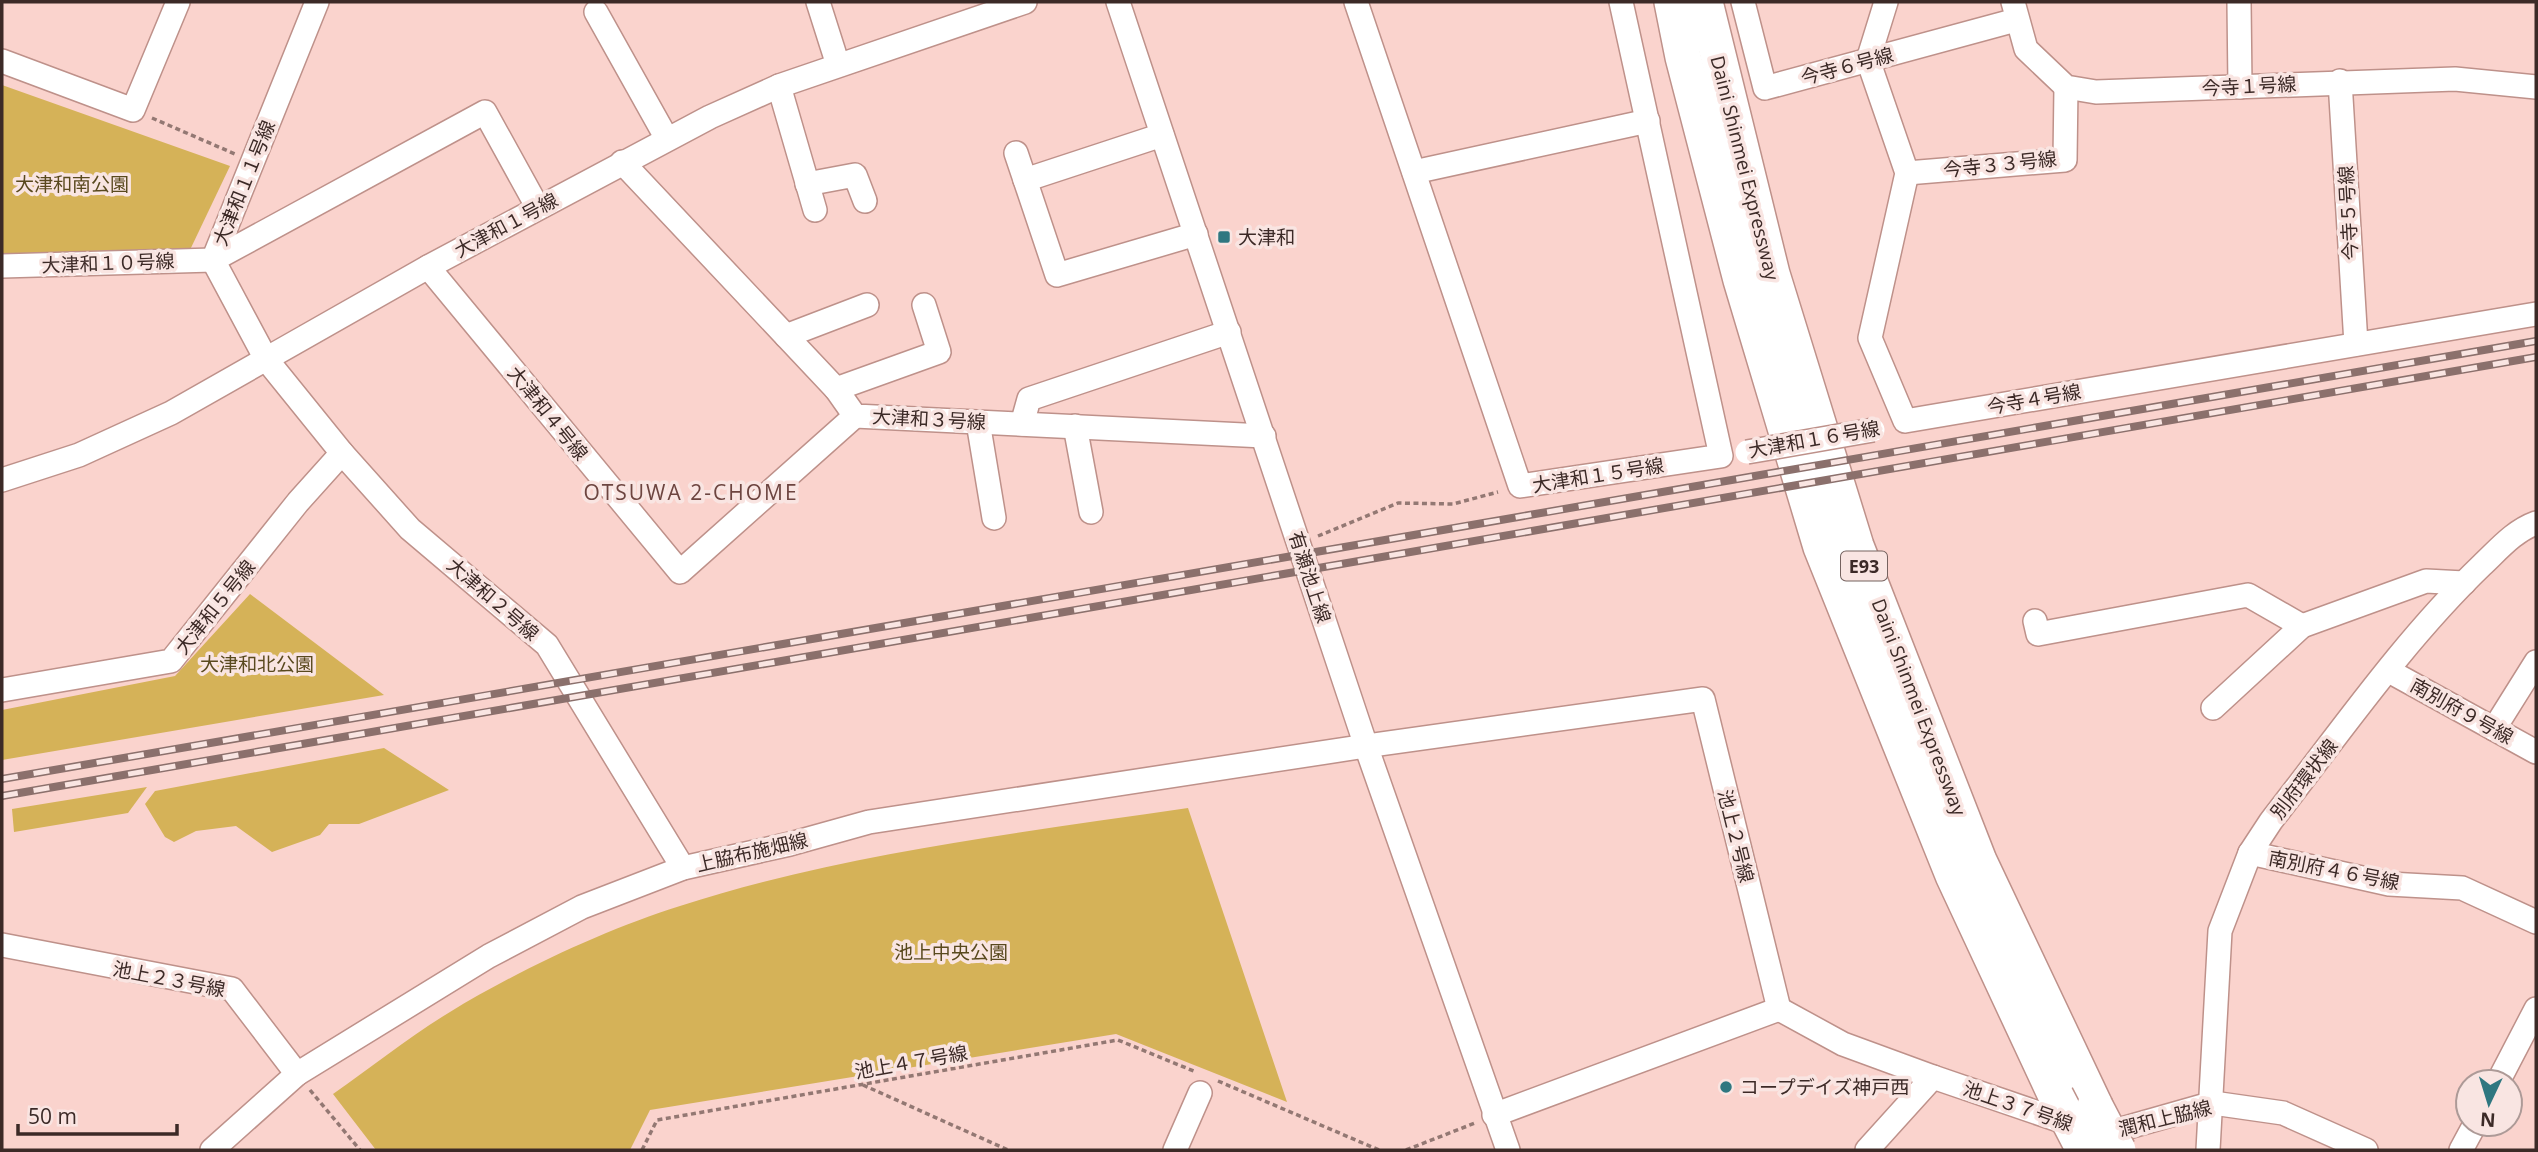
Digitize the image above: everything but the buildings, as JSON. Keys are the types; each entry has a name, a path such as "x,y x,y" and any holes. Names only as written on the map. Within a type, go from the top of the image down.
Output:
{"highway":[{"name":"Daini Shinmei Expressway","path":"1672,2 1683,57 1741,280 1821,547 1953,875 2056,1096 2098,1138"},
{"name":"Daini Shinmei Expressway","path":"1705,2 1772,274 1856,546 1979,861 2098,1138"}],"street":[{"path":"2,61 133,110 178,2"},
{"name":"大津和１１号線","path":"266,359 213,260 317,2"},
{"path":"818,2 838,65"},
{"name":"大津和１号線","path":"2,480 79,455 171,413 428,267 622,162 779,86 1025,2"},
{"name":"有瀬池上線","path":"1118,2 1366,746 1508,1150"},
{"name":"大津和１５号線","path":"1356,2 1520,486 1721,456"},
{"path":"1621,2 1721,456"},
{"name":"今寺６号線","path":"1743,2 1765,88 1868,60 2014,11"},
{"path":"1886,2 1868,60 1907,173 1870,338 1906,421"},
{"path":"2239,2 2240,86"},
{"path":"2014,11 2026,49 2066,88"},
{"path":"596,12 667,139"},
{"name":"今寺１号線","path":"2066,88 2096,92 2340,81 2455,79 2536,87"},
{"name":"今寺５号線","path":"2340,81 2356,344"},
{"path":"779,86 815,210"},
{"name":"今寺３３号線","path":"1907,173 2066,160 2066,88"},
{"path":"213,260 485,112 538,208"},
{"path":"1414,172 1648,121"},
{"path":"1025,180 1162,135"},
{"path":"1016,153 1058,275 1196,234"},
{"name":"大津和３号線","path":"622,162 836,389 855,416 1264,436"},
{"path":"807,184 855,175 865,201"},
{"name":"大津和１０号線","path":"2,266 213,260"},
{"name":"大津和４号線","path":"428,267 680,572 855,416"},
{"path":"786,336 867,305"},
{"path":"836,389 939,352 924,305"},
{"name":"今寺４号線","path":"1906,421 2536,314"},
{"path":"1022,424 1029,399 1229,332"},
{"name":"大津和２号線","path":"266,359 341,453 410,529 547,645 683,868"},
{"name":"大津和１６号線","path":"1721,456 1872,430 1906,421"},
{"path":"978,422 994,518"},
{"path":"1074,426 1091,512"},
{"name":"大津和５号線","path":"2,690 171,661 298,502 341,453"},
{"name":"別府環状線","path":"2208,1150 2207,1135 2213,1103 2220,931 2249,853 2389,671 2464,583 2520,529 2536,523"},
{"path":"2214,708 2302,626 2426,581 2464,583"},
{"path":"2035,621 2038,634 2248,595 2302,626"},
{"path":"2494,729 2536,662"},
{"name":"南別府９号線","path":"2389,671 2536,752"},
{"name":"池上２号線","path":"1366,746 1703,699 1779,1009"},
{"name":"上脇布施畑線","path":"212,1150 298,1074 489,956 582,907 683,868 790,845 869,822 1366,746"},
{"name":"南別府４６号線","path":"2249,853 2389,884 2462,888 2536,922"},
{"name":"池上２３号線","path":"2,945 232,989 298,1074"},
{"path":"1494,1115 1779,1009"},
{"name":"池上３７号線","path":"1779,1009 1843,1044 2098,1138"},
{"path":"2511,1068 2527,1051 2536,1009"},
{"path":"1867,1150 1933,1077"},
{"path":"1175,1150 1204,1085"},
{"name":"潤和上脇線","path":"2098,1138 2213,1103 2283,1113 2366,1150"}],"path":[{"path":"133,110 253,162"},
{"path":"1299,543 1398,503 1453,504 1520,486"},
{"name":"池上４７号線","path":"642,1150 657,1120 1118,1040 1197,1072 1204,1085"},
{"path":"298,1074 360,1150"},
{"path":"862,1085 1008,1150"},
{"path":"1204,1085 1379,1150"},
{"path":"1406,1150 1494,1115"}],"green space":[{"name":"大津和南公園","path":"2,85 230,166 189,252 2,256"},
{"name":"大津和北公園","path":"250,594 384,695 2,760 2,710 175,676"},
{"path":"384,748 449,790 359,824 329,824 320,835 272,852 236,826 196,831 174,842 165,837 145,804 155,791"},
{"path":"147,787 128,813 14,832 12,809"},
{"name":"池上中央公園","path":"1188,808 1287,1102 1116,1034 650,1110 630,1150 376,1150 333,1094 420,1031 476,997 562,952 652,915 742,888 868,858"}],"railway":[{"path":"2,779 2536,341"},
{"path":"2,796 2536,357"}],"place":[{"name":"大津和","path":"1224,237"},
{"name":"コープデイズ神戸西","path":"1726,1087"}],"district":[{"name":"OTSUWA 2-CHOME","path":"691,492"}]}
